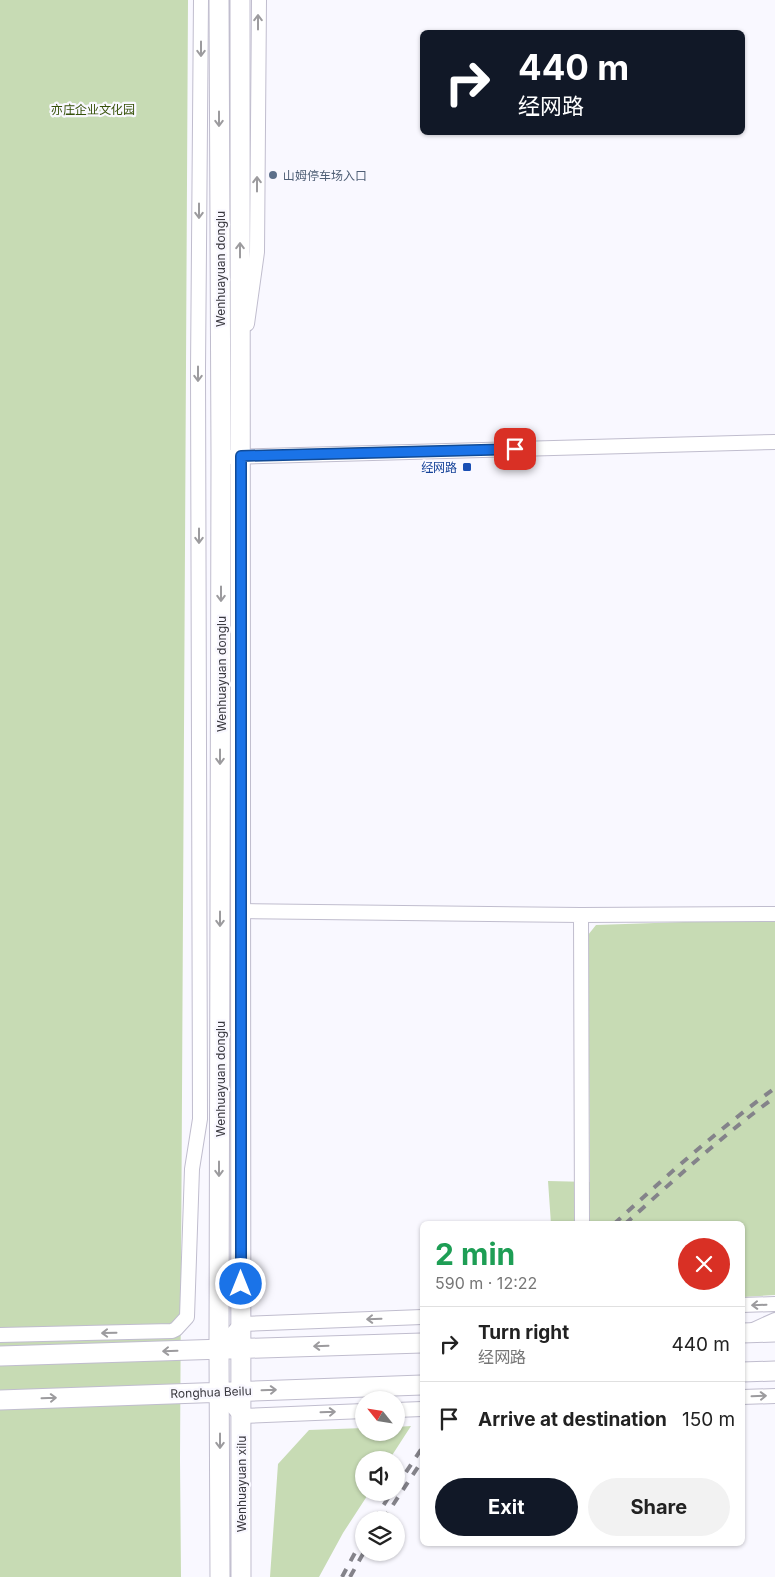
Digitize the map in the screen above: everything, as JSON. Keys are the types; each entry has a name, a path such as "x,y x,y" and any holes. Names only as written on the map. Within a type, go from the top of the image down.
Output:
{"main road":[{"name":"Wenhuayuan donglu","path":"219,0 221,458 220,1392"},
{"name":"Wenhuayuan donglu","path":"240,0 241,1392"},
{"path":"745,1333 775,1332"},
{"path":"0,1356 420,1343"},
{"name":"Ronghua Beilu","path":"0,1400 420,1384"},
{"name":"Wenhuayuan xilu","path":"220,1392 220,1577"},
{"name":"Wenhuayuan xilu","path":"241,1392 241,1577"}],"street":[{"path":"200,1119 198,370 201,0"},
{"path":"241,372 257,252 258,0"},
{"path":"200,154 220,205"},
{"path":"221,458 775,442"},
{"path":"241,910 581,915 775,914"},
{"path":"581,915 582,1221"},
{"path":"0,1336 172,1331 176,1330 187,1317 192,1169 200,1119 220,1045"},
{"path":"745,1305 775,1304"},
{"path":"219,1349 241,1324 420,1317"},
{"path":"745,1333 775,1320"},
{"path":"220,1392 241,1416 355,1411"},
{"path":"745,1397 775,1396"},
{"path":"405,1410 420,1409"}],"green space":[{"name":"亦庄企业文化园","path":"0,0 188,0 180,1460 181,1577 0,1577"},
{"path":"775,919 775,1295 745,1297 745,1221 551,1221 548,1181 590,1182 588,935 596,925"},
{"path":"405,1426 411,1426 405,1435"},
{"path":"355,1428 355,1441 401,1441 395,1451 355,1451 355,1501 364,1501 357,1511 355,1511 355,1515 319,1577 270,1577 278,1464 309,1430"}],"railway":[{"path":"617,1221 733,1120 775,1088"},
{"path":"628,1221 717,1143 775,1097"},
{"path":"405,1474 420,1451"},
{"path":"389,1511 420,1464"},
{"path":"380,1511 386,1501"},
{"path":"342,1577 355,1553"},
{"path":"350,1577 359,1561"}],"place":[{"name":"山姆停车场入口","path":"273,175"},
{"name":"经网路","path":"467,467"}],"route":[{"path":"241,1284 241,456 515,449"}]}
